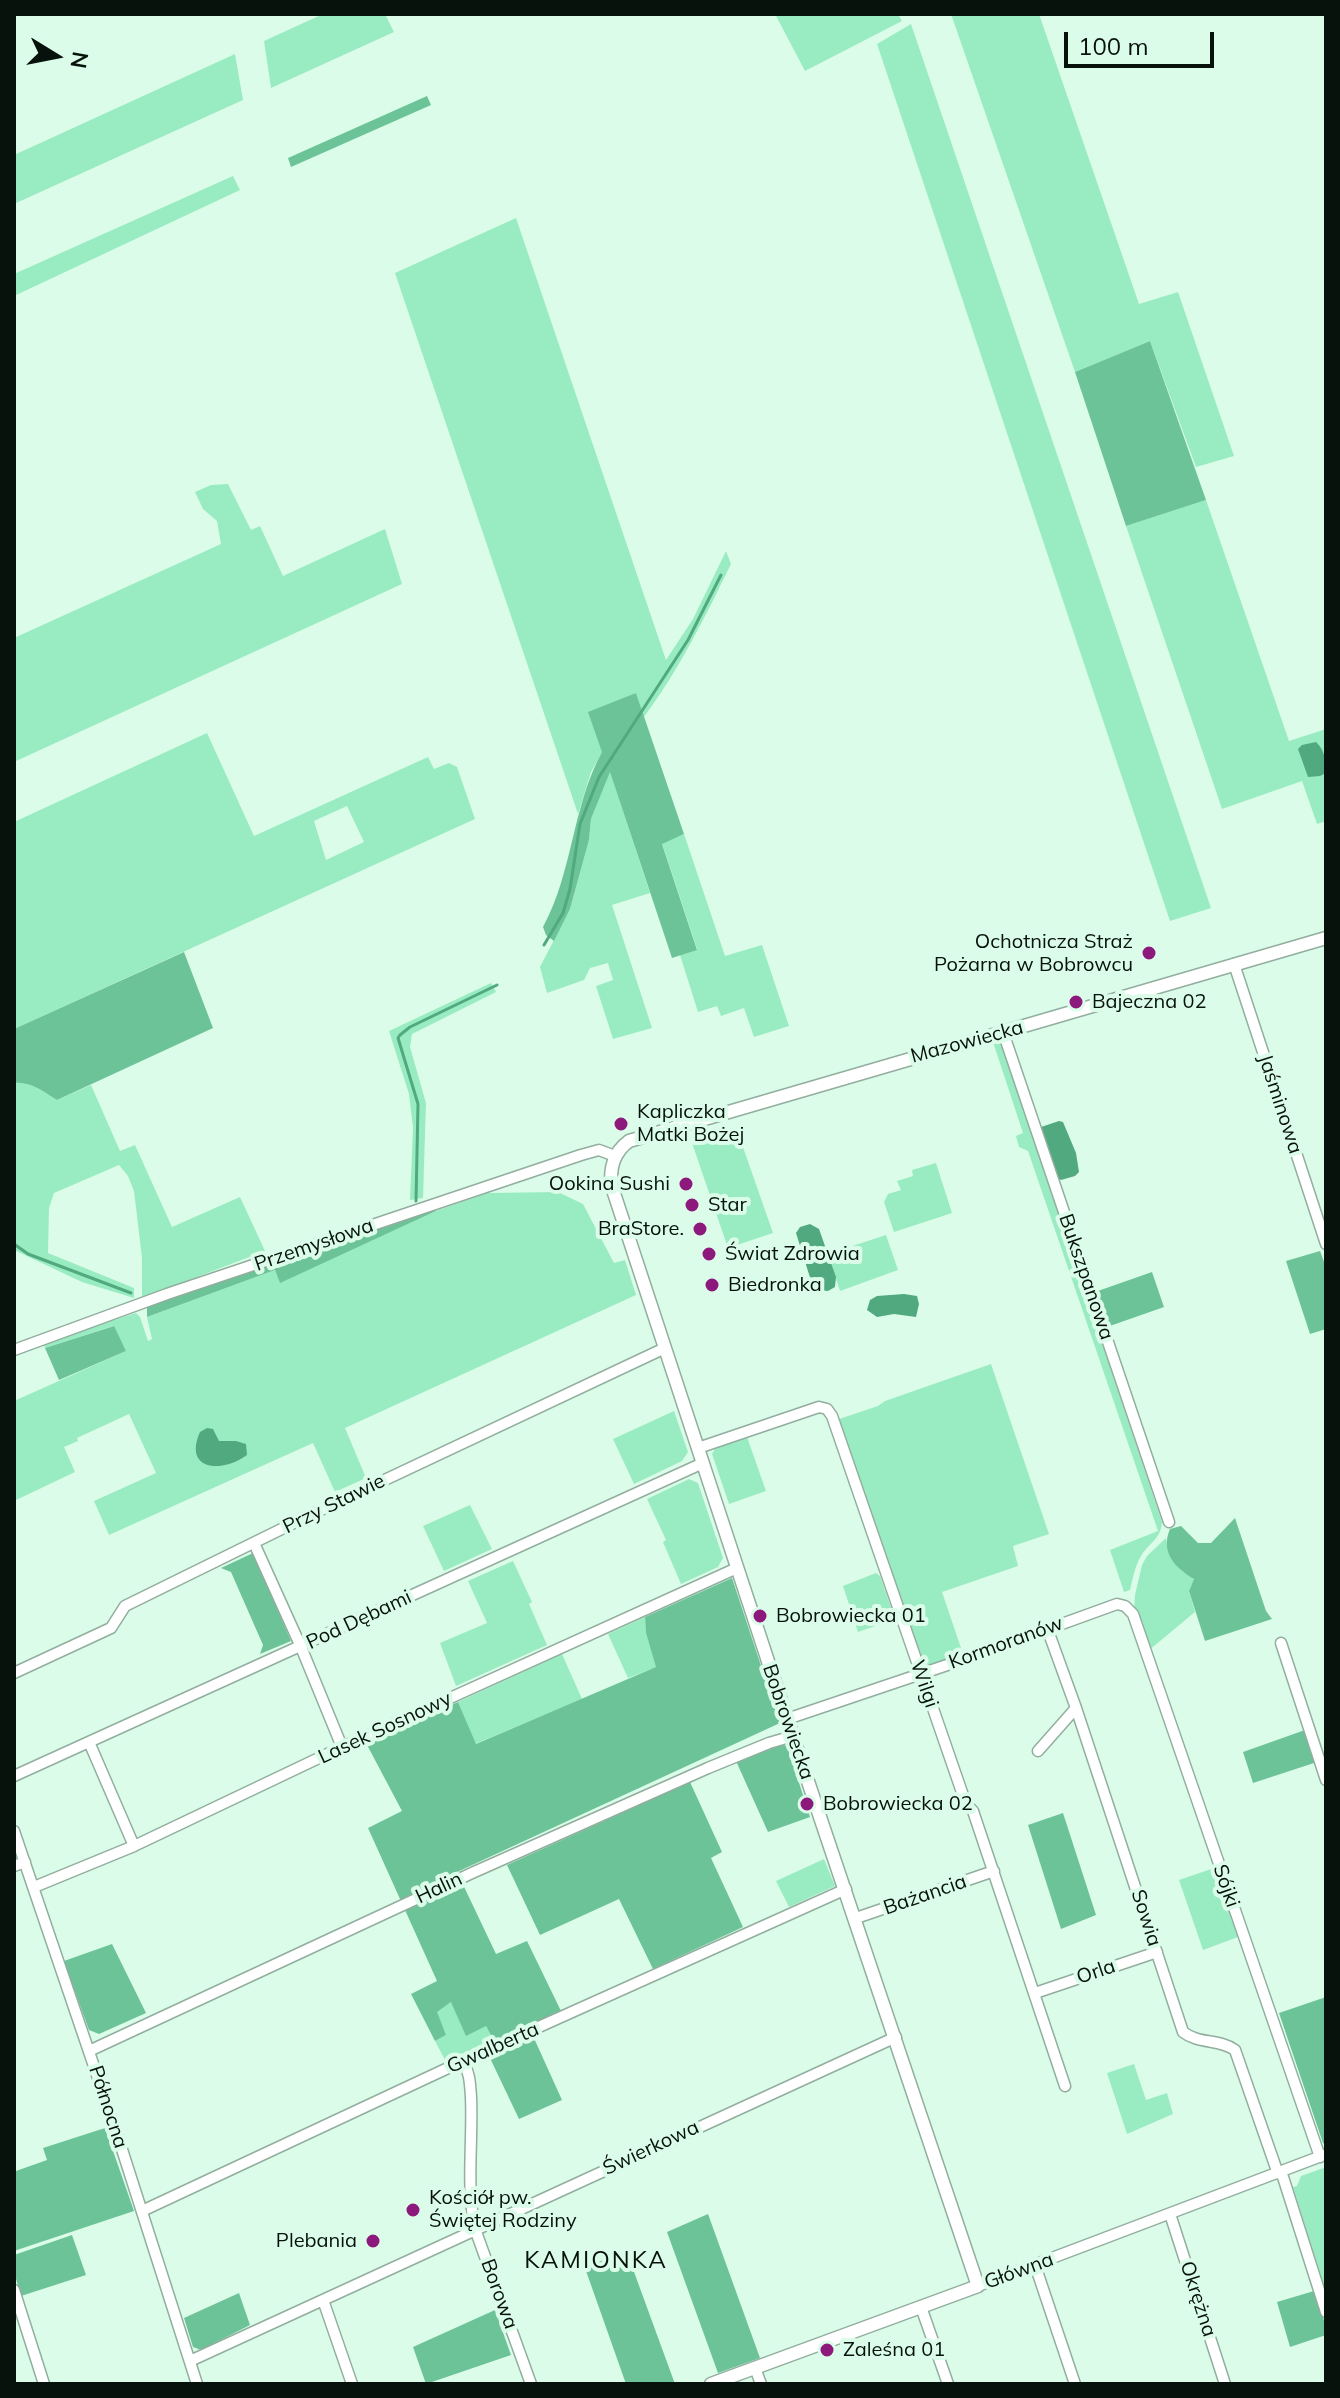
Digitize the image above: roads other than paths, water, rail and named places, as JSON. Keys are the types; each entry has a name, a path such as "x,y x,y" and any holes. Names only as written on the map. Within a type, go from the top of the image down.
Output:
{"street":[{"name":"Mazowiecka","path":"615,1156 629,1141 1326,938"},
{"name":"Jaśminowa","path":"1234,964 1326,1244"},
{"name":"Bukszpanowa","path":"1003,1032 1169,1522"},
{"name":"Przemysłowa","path":"14,1350 167,1294 581,1155 599,1150 615,1156"},
{"name":"Bobrowiecka","path":"615,1156 612,1187 978,2286"},
{"name":"Przy Stawie","path":"14,1673 111,1628 125,1606 665,1348"},
{"name":"Wilgi","path":"698,1448 819,1407 827,1409 832,1416 966,1804 973,1811 994,1871 1065,2086"},
{"name":"Pod Dębami","path":"14,1776 703,1463"},
{"path":"254,1543 342,1747"},
{"name":"Lasek Sosnowy","path":"34,1887 134,1846 342,1747 737,1568"},
{"name":"Kormoranów","path":"787,1719 1117,1604 1125,1606 1133,1614"},
{"name":"Sójki","path":"1133,1614 1323,2156"},
{"name":"Sowia","path":"1047,1628 1183,2032 1235,2050 1279,2174"},
{"path":"1281,1643 1326,1780"},
{"path":"1038,1751 1076,1708"},
{"name":"Halin","path":"89,2051 472,1873 721,1763 793,1736"},
{"path":"89,1742 134,1846"},
{"name":"Północna","path":"14,1831 20,1864 34,1887 197,2384"},
{"name":"Bażancia","path":"856,1918 994,1871"},
{"name":"Gwalberta","path":"142,2211 463,2061 846,1889"},
{"name":"Orla","path":"1035,1993 1157,1952"},
{"name":"Świerkowa","path":"190,2361 896,2037"},
{"name":"Borowa","path":"463,2061 469,2070 475,2229 531,2384"},
{"name":"Główna","path":"711,2384 1323,2156"},
{"path":"1279,2174 1283,2177 1326,2312"},
{"name":"Okrężna","path":"1170,2214 1225,2384"},
{"path":"1035,2265 1075,2384"},
{"path":"14,2290 44,2384"},
{"path":"323,2300 352,2384"},
{"path":"921,2307 948,2384"},
{"path":"755,2368 761,2384"}],"waterway":[{"path":"544,945 563,913 580,824 599,777 688,640 721,575"},
{"path":"416,1201 418,1104 398,1038 410,1027 497,985"},
{"path":"14,1244 28,1254 131,1293"}],"place":[{"name":"Ochotnicza Straż Pożarna w Bobrowcu","path":"1149,953"},
{"name":"Bajeczna 02","path":"1076,1002"},
{"name":"Kapliczka Matki Bożej","path":"621,1124"},
{"name":"Ookina Sushi","path":"686,1184"},
{"name":"Star","path":"692,1205"},
{"name":"BraStore.","path":"700,1229"},
{"name":"Świat Zdrowia","path":"709,1254"},
{"name":"Biedronka","path":"712,1285"},
{"name":"Bobrowiecka 01","path":"760,1616"},
{"name":"Bobrowiecka 02","path":"807,1804"},
{"name":"Kościół pw. Świętej Rodziny","path":"413,2210"},
{"name":"Plebania","path":"373,2241"},
{"name":"Zaleśna 01","path":"827,2350"}],"district":[{"name":"KAMIONKA","path":"596,2261"}]}
